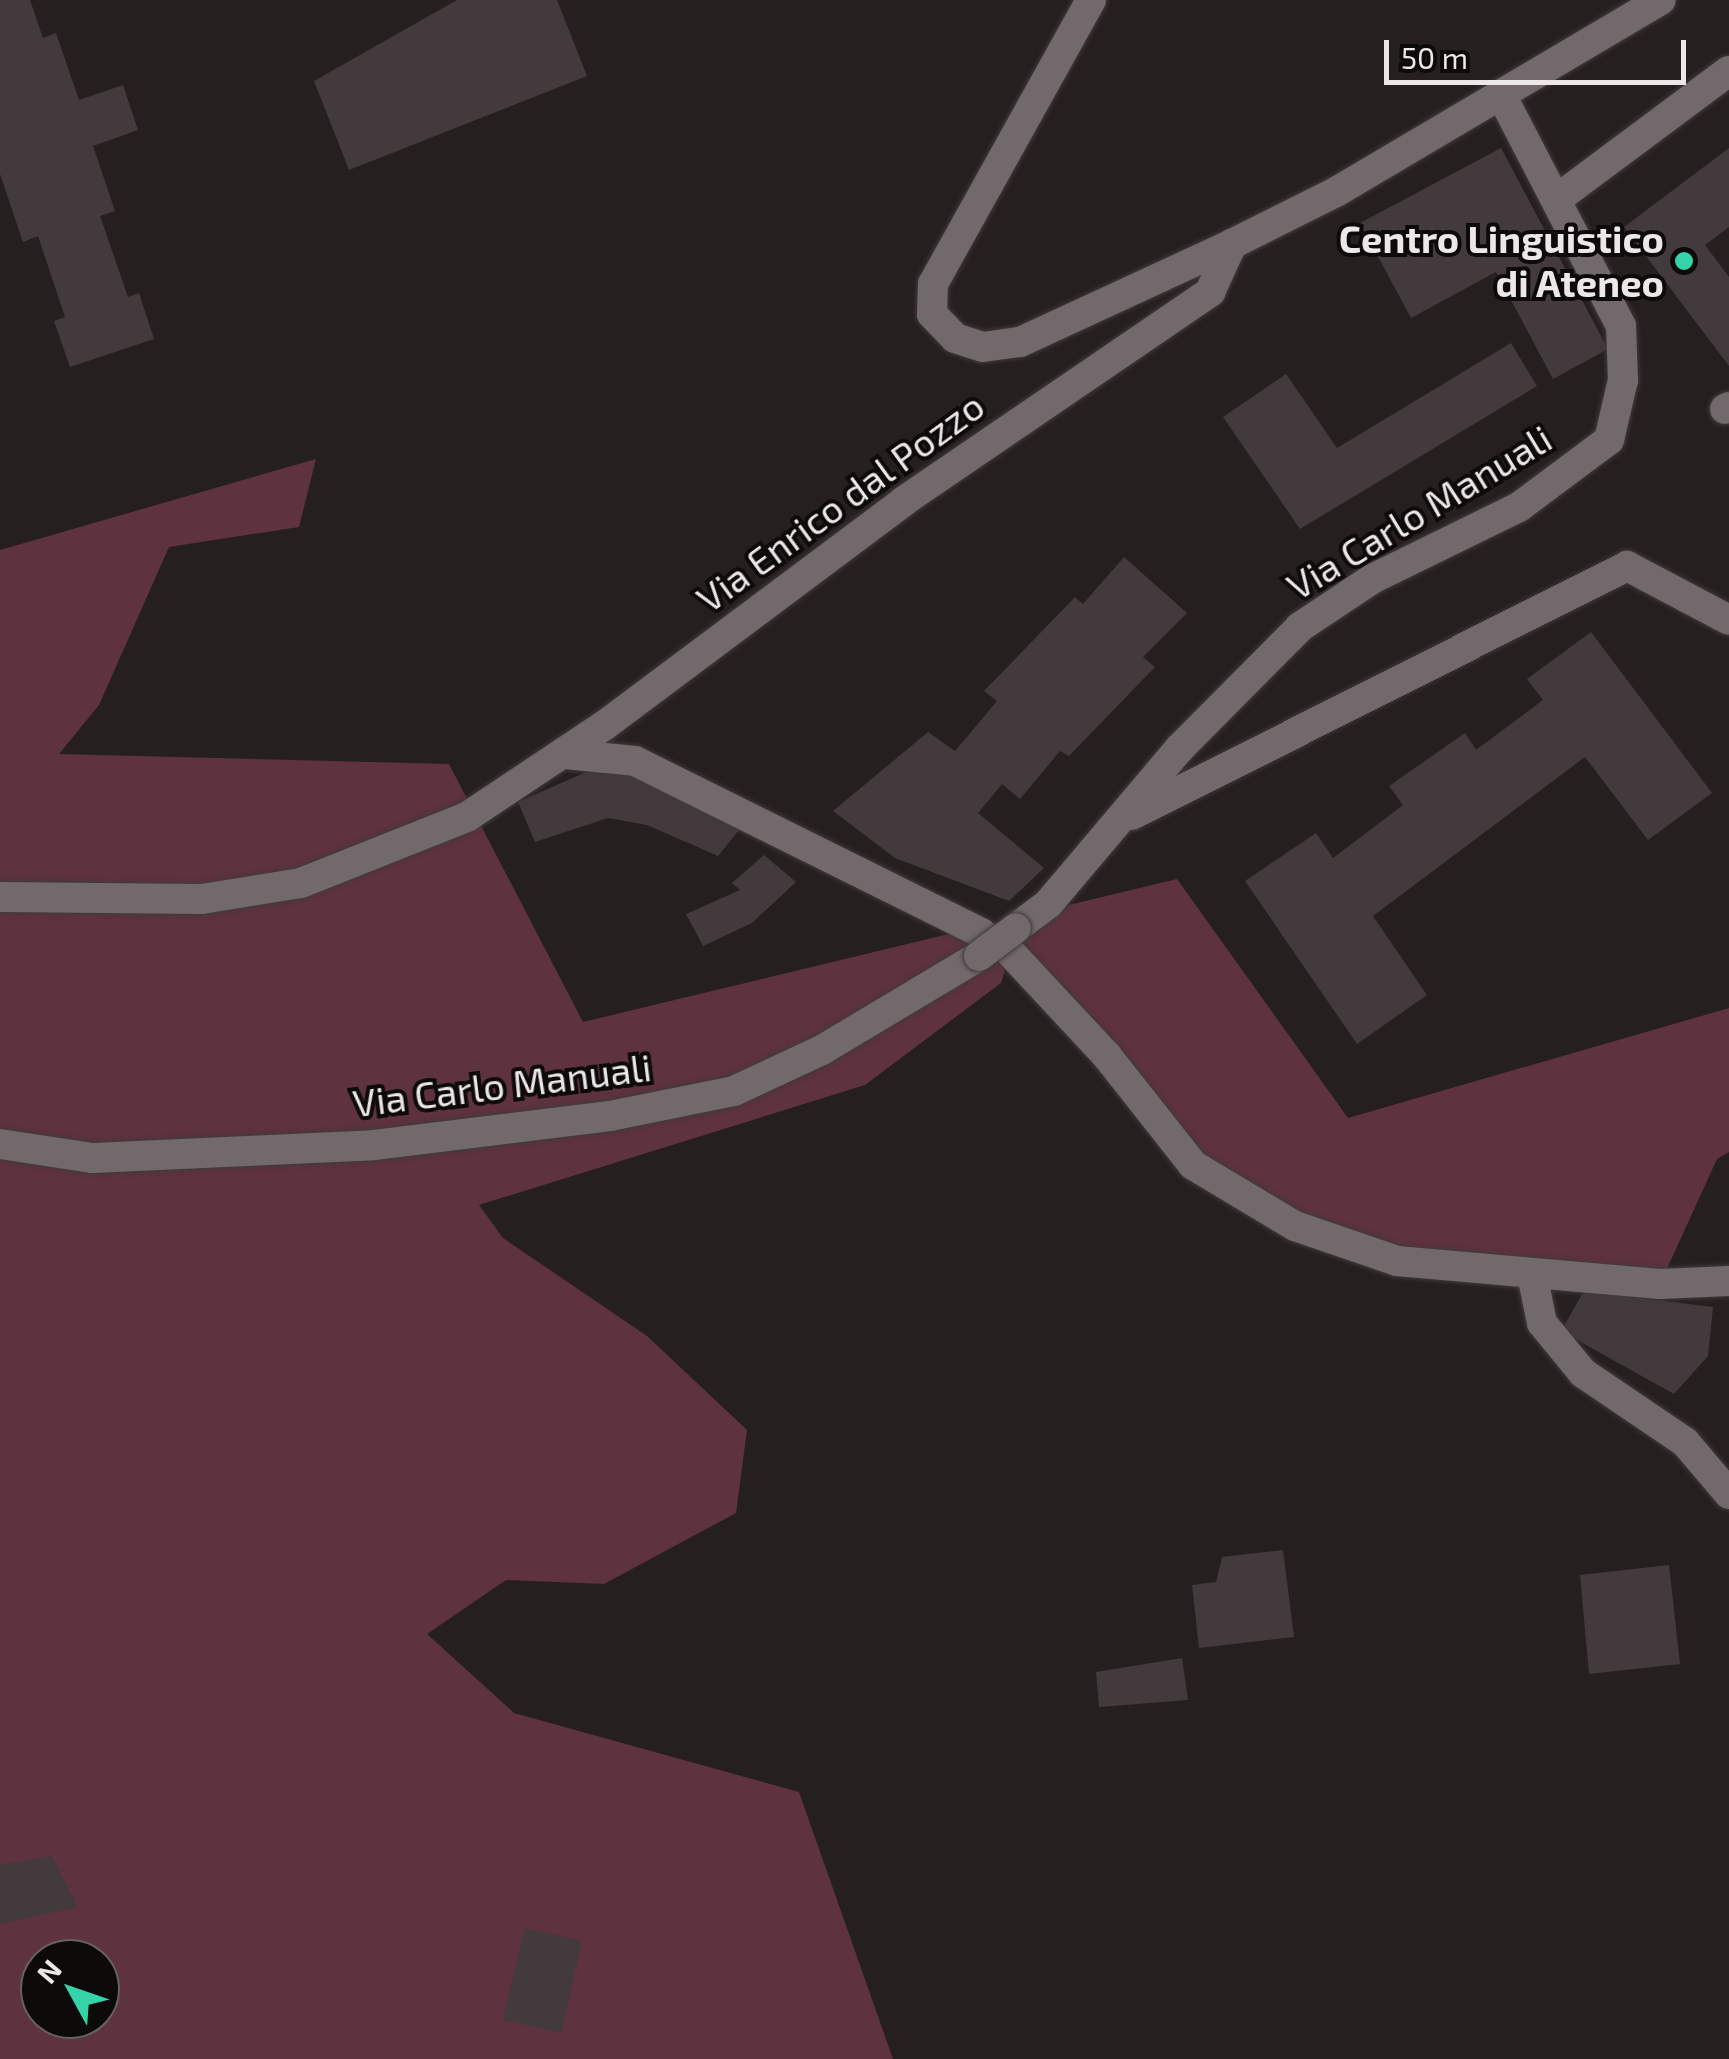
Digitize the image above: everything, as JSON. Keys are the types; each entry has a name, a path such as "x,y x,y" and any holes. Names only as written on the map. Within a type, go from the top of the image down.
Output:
{"street":[{"path":"1091,0 955,238 934,284 932,314 955,338 983,347 1020,342 1232,244 1502,96 1661,0"},
{"path":"1557,199 1729,71"},
{"name":"Via Carlo Manuali","path":"0,1144 93,1158 374,1145 610,1116 734,1091 822,1050 981,944 1013,940 1125,818 1180,748 1300,628 1372,579 1519,507 1609,440 1623,380 1621,326 1502,96"},
{"name":"Via Enrico dal Pozzo","path":"0,897 202,899 301,883 467,818 566,754 904,500 1210,292 1232,244"},
{"path":"1125,818 1628,566 1729,620"},
{"path":"566,754 635,761 981,944"},
{"path":"1013,940 1193,1165 1295,1226 1397,1262 1660,1284 1729,1281"},
{"path":"1532,1274 1542,1323 1583,1373 1685,1442 1729,1494"}],"shaded area":[{"path":"316,459 299,527 169,547 99,705 59,754 449,764 583,1022 1177,879 1348,1118 1729,1008 1729,1152 1717,1159 1660,1284 1397,1261 1193,1165 1010,954 1001,983 865,1085 479,1205 503,1238 647,1336 747,1430 736,1513 604,1584 506,1580 427,1634 514,1713 799,1792 893,2059 0,2059 0,550"}],"building":[{"path":"0,0 30,0 43,38 56,33 79,100 123,85 138,130 93,146 115,211 100,216 128,297 139,293 154,339 70,367 54,321 65,317 38,236 23,242 0,174"},
{"path":"457,0 557,0 587,76 349,170 314,81"},
{"path":"1501,148 1608,349 1553,379 1496,272 1411,318 1360,223"},
{"name":"Centro Linguistico di Ateneo","path":"1729,148 1729,227 1705,245 1729,277 1729,366 1624,227"},
{"path":"1511,343 1537,386 1300,529 1223,417 1286,374 1337,448"},
{"path":"1124,557 1187,613 1143,657 1155,667 1069,756 1060,751 1020,799 1002,784 978,813 1044,868 1009,901 895,858 833,811 928,732 955,751 997,701 984,691 1075,597 1083,604"},
{"path":"1591,632 1712,793 1648,840 1585,757 1373,916 1427,995 1357,1044 1245,881 1316,833 1333,858 1403,805 1389,786 1465,733 1476,750 1543,700 1527,679"},
{"path":"593,769 629,774 740,829 718,856 647,825 608,818 535,842 518,802"},
{"path":"764,855 796,882 752,923 703,946 686,914 740,890 732,883"},
{"path":"1584,1291 1713,1307 1708,1356 1674,1394 1561,1331"},
{"path":"1283,1550 1294,1637 1199,1648 1192,1585 1216,1582 1222,1557"},
{"path":"1669,1565 1680,1664 1589,1674 1580,1575"},
{"path":"1182,1658 1188,1700 1099,1707 1096,1672"},
{"path":"52,1856 78,1907 0,1924 0,1865"},
{"path":"525,1928 582,1941 561,2033 503,2020"}],"place":[{"name":"Centro Linguistico di Ateneo","path":"1684,261"}]}
